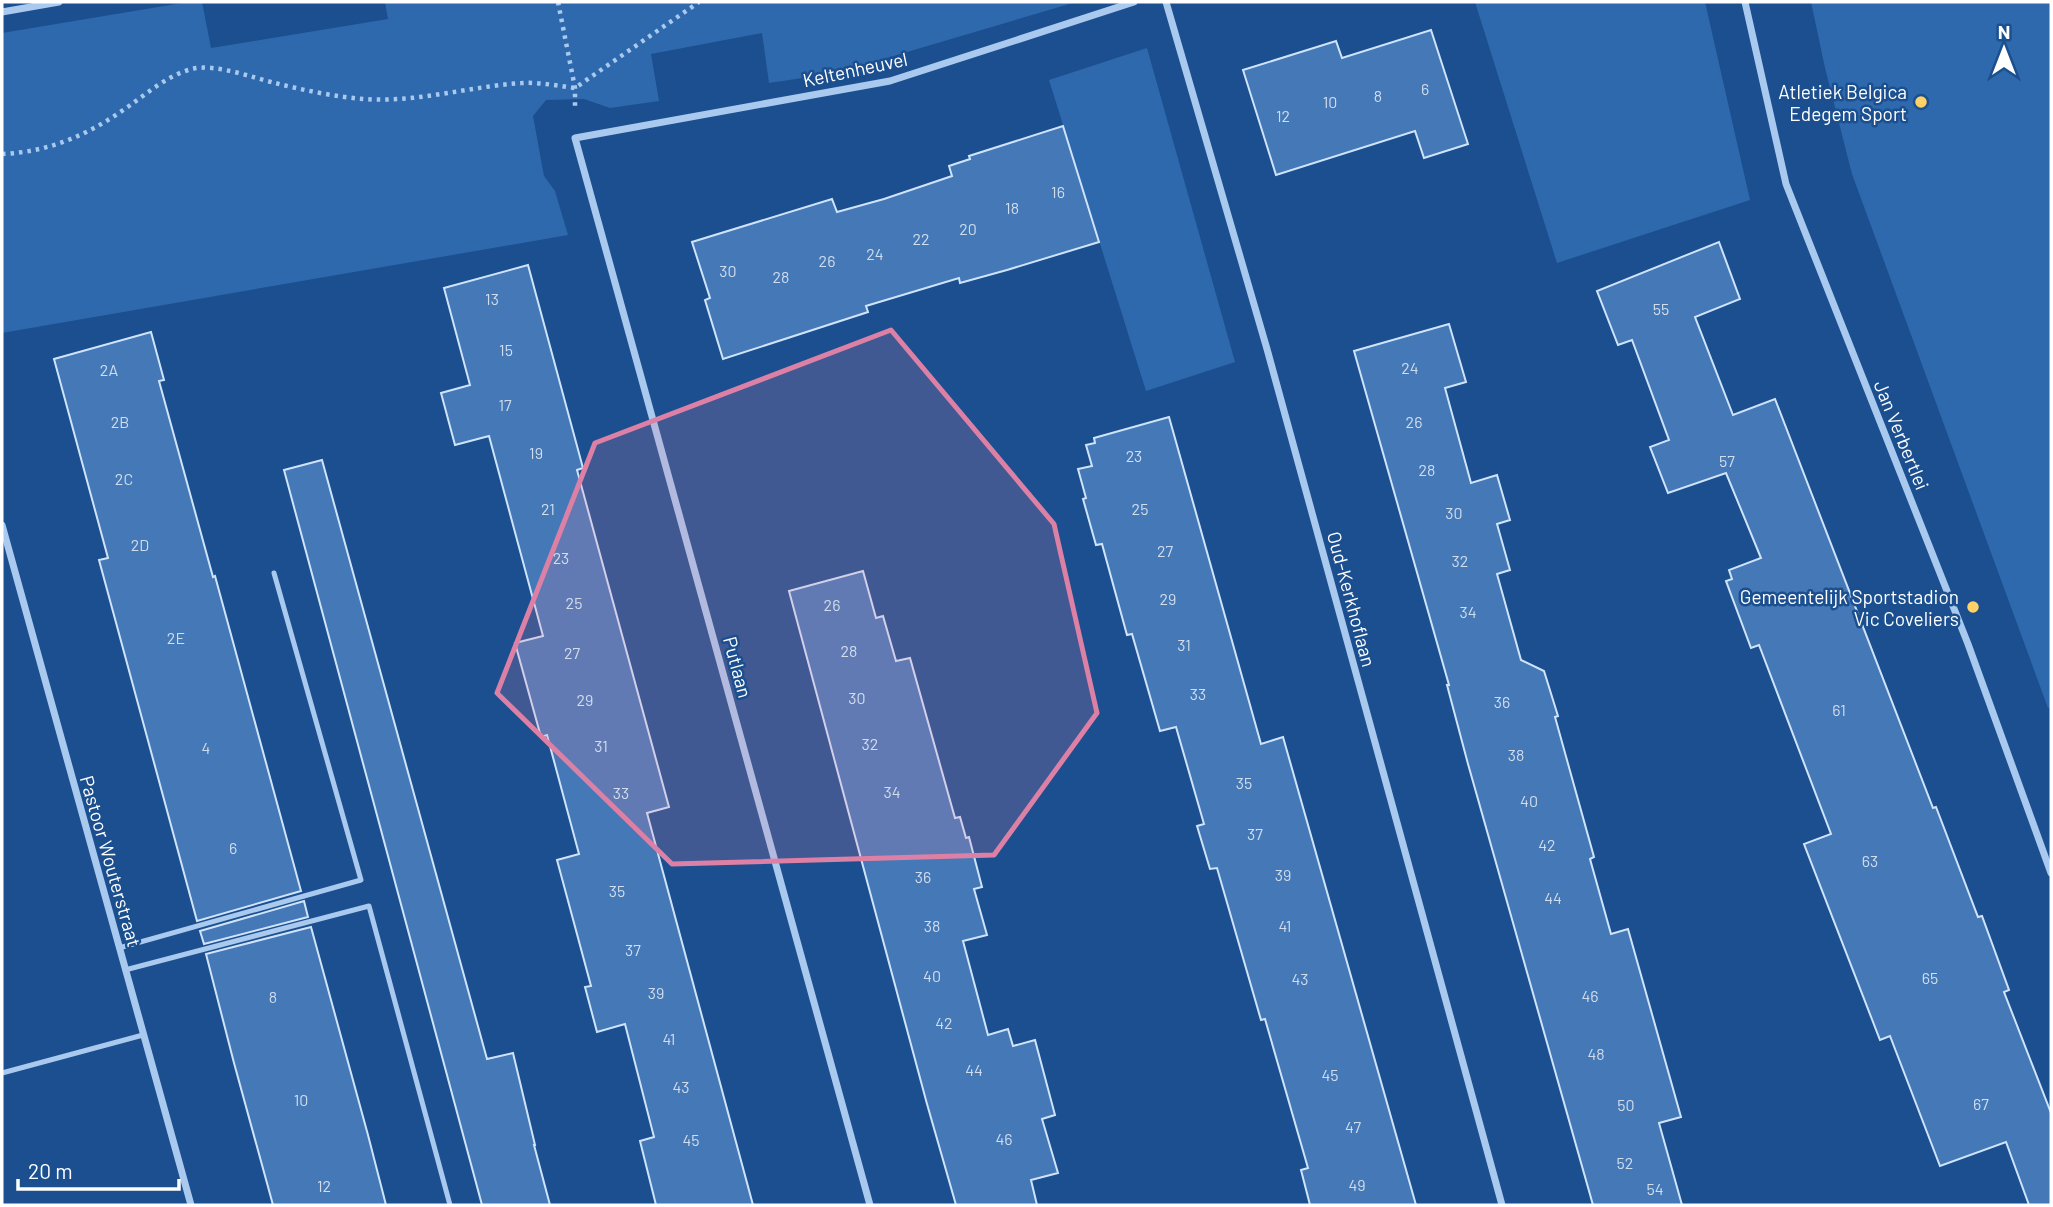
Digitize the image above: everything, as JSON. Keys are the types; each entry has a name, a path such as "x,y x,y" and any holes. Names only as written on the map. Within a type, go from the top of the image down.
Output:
{"street":[{"path":"2,12 59,2"},
{"name":"Keltenheuvel","path":"576,138 890,81 1134,2"},
{"name":"Oud-Kerkhoflaan","path":"1166,2 1267,349 1502,1205"},
{"name":"Jan Verbertlei","path":"1745,2 1786,184 1968,644 2051,873"},
{"name":"Putlaan","path":"576,138 870,1205"},
{"name":"Pastoor Wouterstraat","path":"2,525 191,1205"}],"lane":[{"path":"119,948 361,880 274,573"},
{"path":"125,970 369,906 450,1205"},
{"path":"2,1073 144,1035"}],"path":[{"path":"558,2 576,88"},
{"path":"2,154 27,153 77,138 178,73 196,67 365,99 426,97 526,82 576,88 699,2"}],"highlighted area":[{"path":"891,330 1054,524 1097,713 994,855 672,864 497,693 595,443"}],"shaded area":[{"path":"188,2 202,2 211,48 388,19 385,2 1076,2 836,73 769,83 762,33 651,54 659,101 610,108 584,99 546,100 533,116 544,176 555,191 568,235 2,333 2,33"},
{"path":"1475,2 1705,2 1750,200 1557,263"},
{"path":"1811,2 2051,2 2051,707 2048,708 1852,174"},
{"path":"1147,48 1235,362 1146,391 1049,80"}],"building":[{"path":"1431,30 1468,144 1424,158 1415,131 1276,175 1243,70 1336,41 1342,58"},
{"path":"1063,126 1099,242 960,283 959,278 866,306 868,312 723,359 705,300 710,298 692,242 832,199 837,212 884,199 952,176 949,166 970,159 969,156"},
{"path":"1719,242 1740,299 1695,317 1733,415 1775,399 1933,808 1936,807 1978,917 1982,916 2009,990 2004,992 2051,1113 2051,1205 2029,1205 2006,1142 1940,1166 1890,1036 1880,1040 1804,844 1831,834 1759,645 1751,648 1726,581 1732,579 1729,570 1761,558 1726,473 1668,493 1650,447 1669,440 1632,340 1618,345 1597,291"},
{"path":"528,265 583,468 577,470 669,807 647,813 753,1205 656,1205 640,1141 654,1137 625,1024 597,1032 585,987 591,986 557,860 579,854 547,735 541,737 515,643 543,636 489,436 455,445 441,393 470,385 444,288"},
{"path":"1449,324 1466,382 1445,388 1471,483 1497,475 1510,520 1497,524 1510,570 1497,574 1521,660 1544,671 1594,857 1590,859 1611,934 1628,929 1681,1117 1659,1123 1682,1205 1593,1205 1354,351"},
{"path":"151,332 164,380 159,381 301,891 197,921 99,560 108,558 54,359"},
{"path":"1169,417 1261,744 1283,737 1416,1205 1310,1205 1301,1170 1308,1168 1265,1019 1261,1020 1217,868 1210,869 1197,826 1204,824 1176,727 1160,731 1132,634 1127,635 1102,544 1096,545 1078,469 1092,466 1086,445 1095,443 1094,438"},
{"path":"322,460 487,1059 513,1053 550,1205 482,1205 284,470"},
{"path":"863,571 876,618 883,616 896,661 910,658 955,818 960,817 966,838 969,837 982,887 974,889 987,935 963,941 988,1035 1008,1029 1013,1046 1035,1040 1055,1115 1042,1119 1058,1173 1031,1180 1037,1205 956,1205 927,1104 789,591"},
{"path":"304,901 308,917 204,944 200,931"},
{"path":"311,927 386,1205 273,1205 234,1063 206,954"}],"place":[{"name":"Atletiek Belgica Edegem Sport","path":"1921,102"},
{"name":"Gemeentelijk Sportstadion Vic Coveliers","path":"1973,607"}]}
